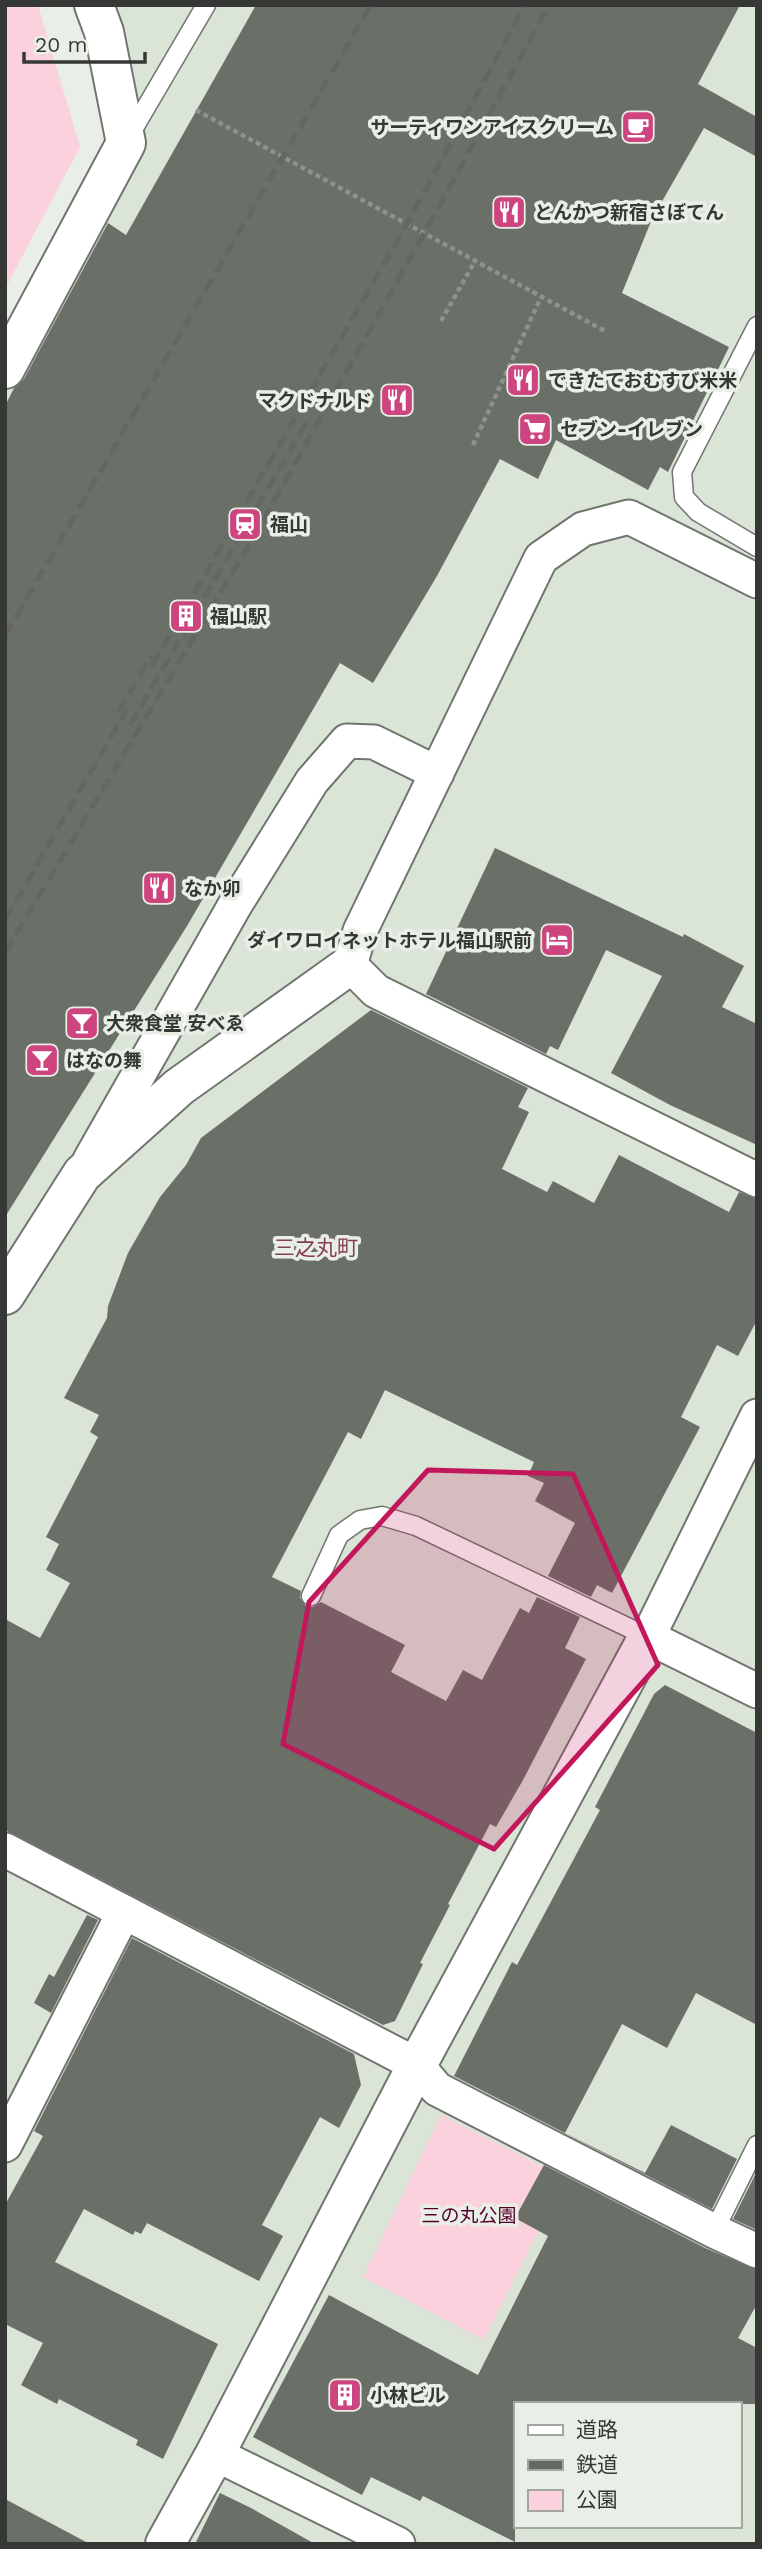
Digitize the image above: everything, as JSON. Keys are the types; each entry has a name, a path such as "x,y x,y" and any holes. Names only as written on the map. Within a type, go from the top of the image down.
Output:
{"street":[{"path":"5,369 125,143 104,32 94,5"},
{"path":"82,1174 179,1087 350,965 360,931 541,558 583,529 629,517 757,581"},
{"path":"5,1295 82,1174 234,905 312,781 347,741 374,742 437,774"},
{"path":"350,965 376,991 757,1180"},
{"path":"165,2544 215,2454 416,2065 648,1637 757,1416"},
{"path":"648,1637 757,1691"},
{"path":"5,1850 416,2065 437,2089 757,2251"},
{"path":"5,2145 124,1912"},
{"path":"215,2454 398,2544"}],"lane":[{"path":"125,143 206,5"},
{"path":"757,326 682,472 684,498 698,512 757,547"},
{"path":"311,1596 339,1535 360,1520 382,1517 416,1526 648,1637"},
{"path":"714,2231 757,2145"}],"path":[{"path":"196,110 605,331"},
{"path":"441,321 475,261"},
{"path":"473,445 541,297"}],"highlighted area":[{"path":"428,1470 573,1474 658,1665 494,1849 283,1744 309,1602"}],"shaded area":[{"path":"86,5 757,5 757,2544 5,2544 5,369 121,147"}],"green space":[{"path":"5,5 38,5 80,147 5,289"},
{"name":"三の丸公園","path":"441,2115 565,2178 484,2340 363,2277"}],"building":[{"name":"福山駅","path":"256,5 740,5 698,84 757,117 757,157 704,128 652,219 622,293 729,347 668,472 660,467 648,490 556,440 538,479 500,459 437,576 373,683 340,663 187,926 5,1217 5,406 14,388 24,379 108,223 126,235"},
{"path":"495,848 683,937 684,934 744,966 722,1007 757,1024 757,1145 670,1105 611,1073 662,976 606,950 558,1050 550,1046 546,1054 426,994"},
{"path":"371,1010 528,1088 518,1107 529,1112 502,1169 547,1192 553,1181 594,1203 619,1155 729,1212 739,1192 757,1199 757,1320 738,1356 717,1345 681,1417 700,1427 612,1593 597,1585 591,1597 548,1576 575,1523 535,1501 544,1483 528,1476 534,1462 385,1390 361,1439 348,1432 272,1577 301,1591 300,1598 306,1606 313,1607 321,1602 405,1645 391,1672 446,1701 463,1670 482,1680 520,1608 529,1613 537,1597 580,1617 565,1648 586,1659 496,1827 490,1824 448,1904 450,1905 420,1963 423,1964 395,2021 383,2025 5,1830 5,1619 40,1638 70,1583 46,1570 59,1544 46,1537 98,1437 90,1432 99,1415 64,1398 107,1318 108,1306 128,1253 160,1197 186,1165 201,1138"},
{"path":"665,1685 757,1733 757,2025 696,1993 667,2048 622,2024 565,2133 645,2173 671,2125 737,2159 712,2209 454,2076 512,1962 517,1965 600,1810 595,1807 654,1694"},
{"path":"87,1915 98,1920 51,2013 34,2003 49,1974 54,1977"},
{"path":"132,1938 354,2054 361,2085 339,2128 320,2117 262,2225 283,2236 259,2281 147,2223 141,2234 135,2231 133,2235 84,2209 55,2262 218,2344 163,2459 136,2445 138,2440 59,2399 57,2404 21,2385 43,2343 5,2324 5,2205 43,2136 34,2131"},
{"path":"544,2165 705,2248 757,2270 757,2304 738,2338 757,2348 757,2404 514,2402 515,2542 423,2496 420,2501 371,2477 362,2495 253,2437 329,2295 478,2375 548,2236 515,2218"},
{"path":"757,2171 757,2230 733,2219"},
{"path":"220,2493 251,2508 315,2544 195,2544"},
{"path":"5,2499 90,2544 5,2544"}],"railway":[{"path":"5,636 371,5"},
{"path":"152,666 407,224 525,5"},
{"path":"5,953 255,535 549,5"},
{"path":"130,725 308,420"},
{"path":"118,712 152,655"},
{"path":"5,920 129,706"}],"place":[{"name":"サーティワンアイスクリーム","path":"638,127"},
{"name":"とんかつ新宿さぼてん","path":"509,212"},
{"name":"できたておむすび米米","path":"523,380"},
{"name":"マクドナルド","path":"397,400"},
{"name":"セブン-イレブン","path":"535,429"},
{"name":"福山","path":"245,524"},
{"name":"福山駅","path":"186,616"},
{"name":"なか卯","path":"159,888"},
{"name":"ダイワロイネットホテル福山駅前","path":"557,940"},
{"name":"大衆食堂 安べゑ","path":"82,1023"},
{"name":"はなの舞","path":"42,1060"},
{"name":"小林ビル","path":"345,2395"}],"district":[{"name":"三之丸町","path":"316,1248"}]}
